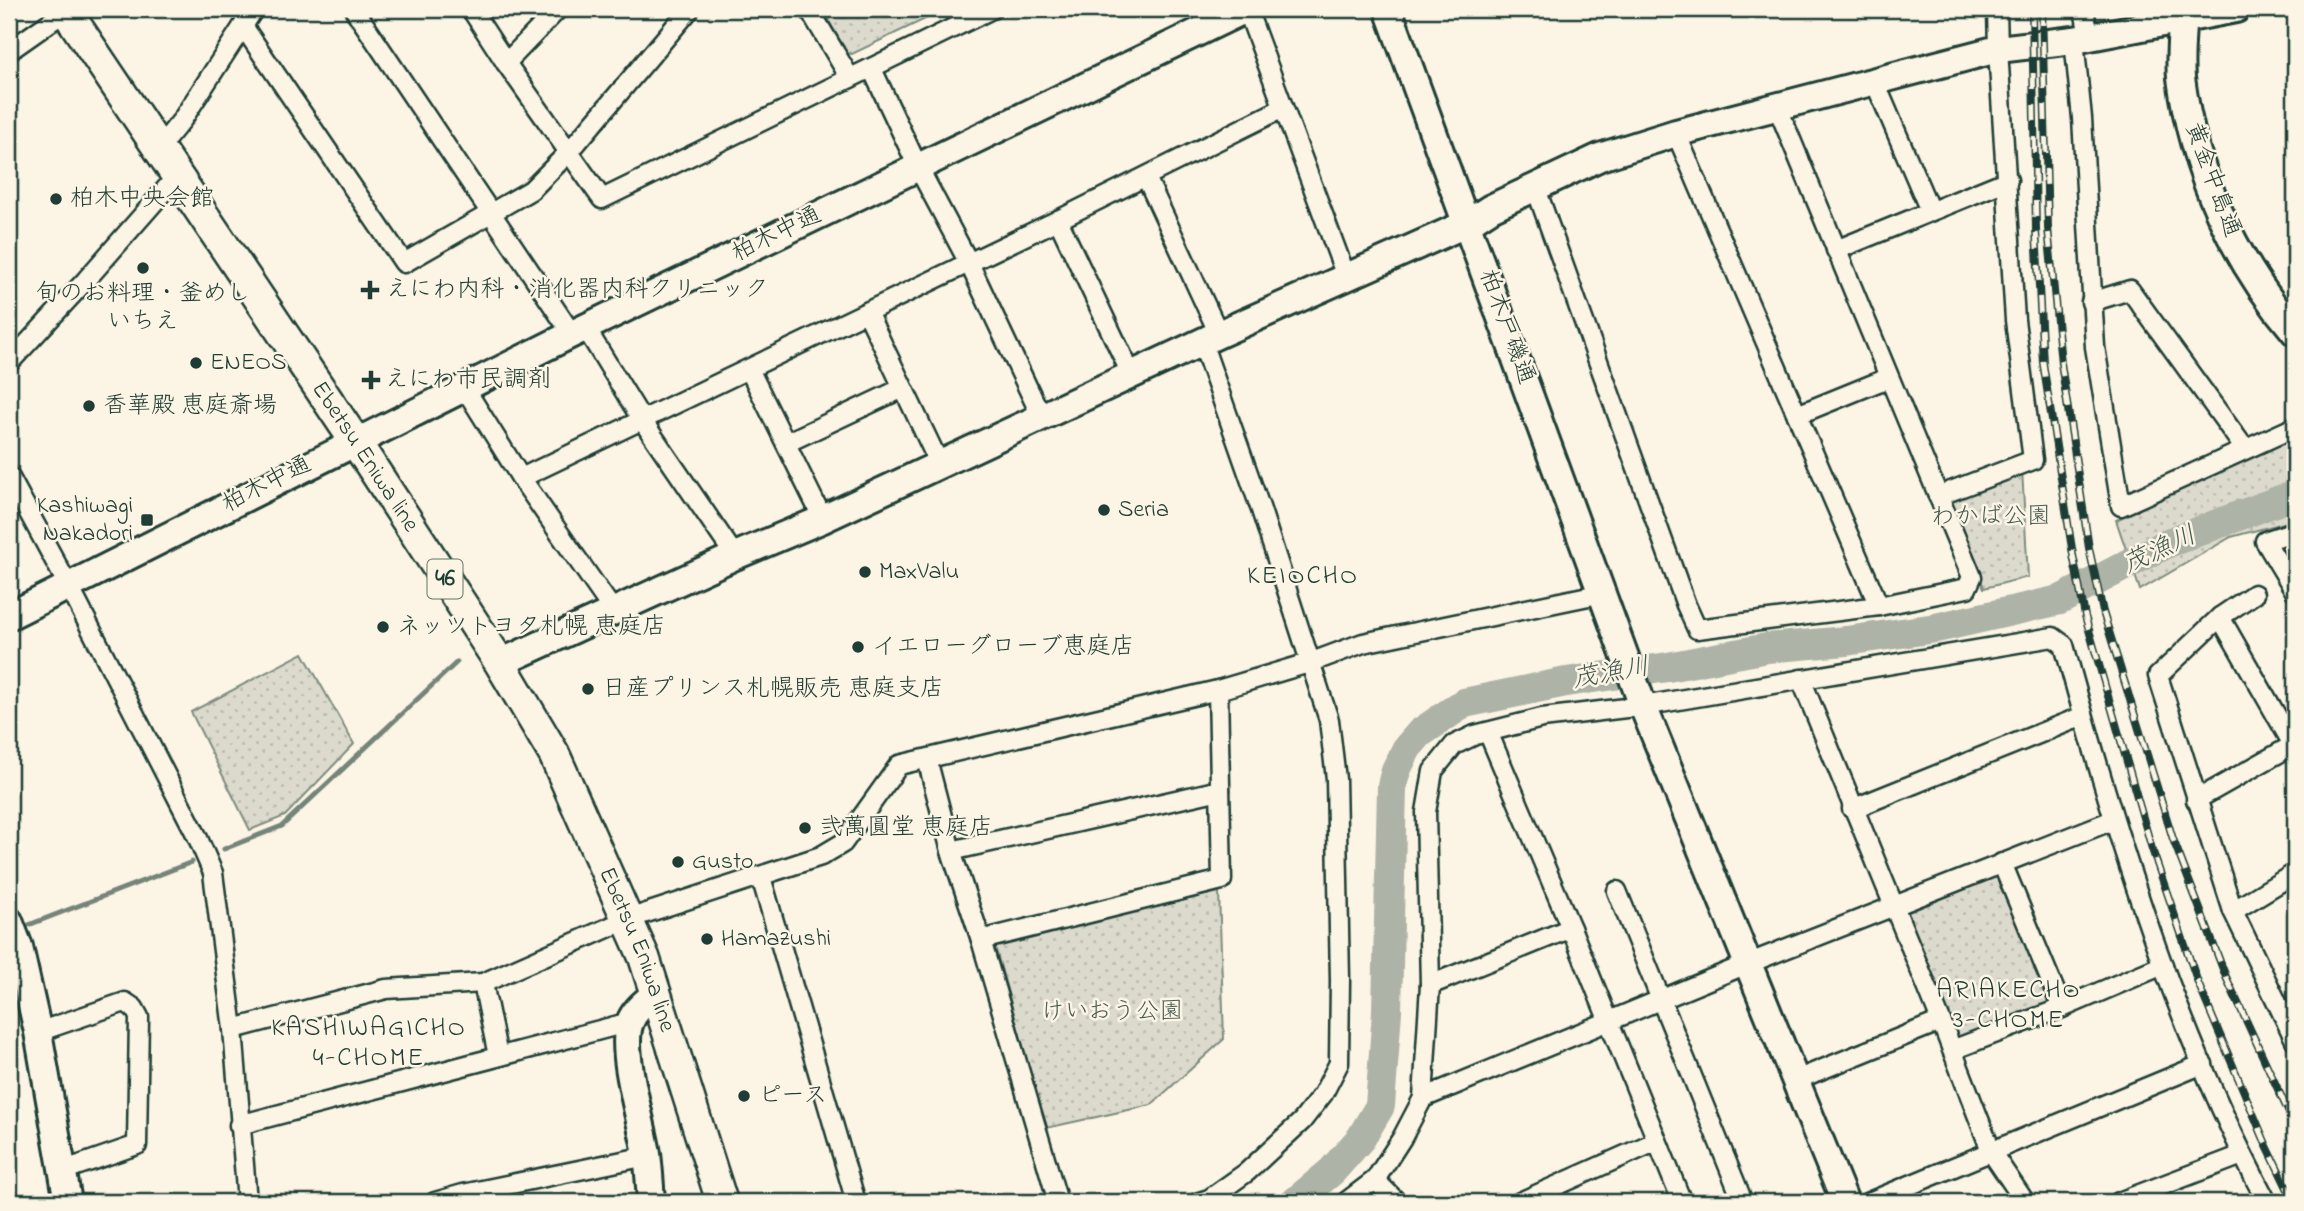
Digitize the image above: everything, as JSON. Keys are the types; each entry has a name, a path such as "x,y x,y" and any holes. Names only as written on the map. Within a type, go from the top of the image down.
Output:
{"main road":[{"name":"Ebetsu Eniwa line","path":"65,10 355,441 500,663 554,754 644,957 722,1202"}],"street":[{"path":"159,148 183,120 254,9"},
{"path":"354,9 491,214 578,330 735,556"},
{"path":"471,9 602,199 992,9"},
{"path":"506,63 558,9"},
{"path":"243,26 404,263 531,190 569,152 690,9"},
{"path":"1247,9 1347,279"},
{"name":"柏木中通","path":"9,616 578,330 1247,9"},
{"name":"柏木戸磯通","path":"1388,9 1641,699 1845,1202"},
{"path":"1938,496 2033,460 2015,320 1997,9"},
{"path":"2084,9 2082,118 2091,302 2095,347 2121,506 2295,427"},
{"path":"500,663 823,519 1211,338 1347,279 1468,223 1535,186 1600,157 1676,133 1998,49 2082,38 2183,13 2235,9"},
{"path":"9,51 65,10"},
{"path":"810,10 850,78"},
{"name":"黄金中島通","path":"2183,13 2181,76 2199,158 2218,211 2244,261 2280,315 2295,332"},
{"path":"872,69 918,167 969,263 1042,418"},
{"path":"1874,80 1930,211"},
{"path":"1535,186 1697,629 1879,606 1967,587 1972,577 1777,106"},
{"path":"521,478 1058,220 1283,108"},
{"path":"1676,133 1879,606"},
{"path":"9,363 178,175"},
{"path":"1146,177 1211,338 1329,720 1336,779 1339,1063 1323,1094 1302,1121 1247,1172 1209,1199 1199,1202"},
{"path":"1836,250 2008,180"},
{"path":"1058,220 1132,376"},
{"path":"2091,302 2130,290 2245,449"},
{"path":"867,312 940,465"},
{"path":"749,369 823,519"},
{"path":"1797,415 1888,378"},
{"path":"464,387 521,478 614,612"},
{"path":"786,443 903,387"},
{"path":"9,476 197,836 213,873 233,1029 247,1202"},
{"path":"2295,531 2265,541 2295,591"},
{"path":"233,1029 386,989 483,983 628,919 821,856 843,843 900,765 1218,690 1312,662 1363,643 1603,593"},
{"path":"2254,594 2220,617 2158,676 2233,911 2295,1039"},
{"path":"2196,800 2294,746 2220,617"},
{"path":"1346,1202 1375,1180 1423,1098 1430,985 1426,813 1433,771 1454,745 1488,732 1542,718 1641,699 1801,680 2053,637 2064,645 2113,820 2163,965 2242,1155 2267,1202"},
{"path":"1801,680 1941,1021 1992,1153 2025,1202"},
{"path":"981,940 1222,880 1218,690"},
{"path":"1852,809 2083,716"},
{"path":"1488,732 1682,1202"},
{"path":"927,759 951,850 981,940 1058,1202"},
{"path":"951,850 1220,790"},
{"path":"1423,1098 1747,964 2113,820"},
{"path":"2003,863 2062,1008"},
{"path":"2233,911 2295,873"},
{"path":"761,877 856,1202"},
{"path":"1617,891 1743,1202"},
{"path":"9,921 19,947 38,1032 68,1202"},
{"path":"1430,985 1571,928"},
{"path":"1952,1050 2062,1008 2163,965"},
{"path":"483,983 498,1056"},
{"path":"651,1202 647,1156 627,1037 630,1022 637,1010 656,994"},
{"path":"38,1032 125,1002 134,1008 139,1017 137,1144 62,1171"},
{"path":"1796,1080 1941,1021"},
{"path":"239,1125 630,1022"},
{"path":"1869,1202 2203,1064"},
{"path":"1520,1202 1657,1141"},
{"path":"2119,1202 2242,1155"},
{"path":"435,1202 647,1156"},
{"path":"1375,1180 1397,1202"}],"green space":[{"path":"829,9 946,9 852,54 847,53 825,14"},
{"path":"2295,436 2295,520 2231,537 2140,590 2116,520"},
{"name":"わかば公園","path":"2022,469 2028,577 1984,588 1948,496"},
{"path":"303,653 354,744 285,816 250,830 191,712"},
{"path":"2000,875 2051,1003 1956,1040 1906,913"},
{"name":"けいおう公園","path":"1219,892 1224,1039 1151,1105 1046,1128 994,943"}],"waterway":[{"name":"茂漁川","path":"1295,1202 1332,1171 1361,1138 1380,1106 1387,1011 1392,786 1396,770 1407,748 1420,733 1464,703 1566,682 1668,667 1767,648 1846,641 1936,628 2060,600 2168,543 2295,496"},
{"path":"224,849 282,826 457,662"},
{"path":"26,926 192,862"}],"railway":[{"path":"2032,9 2036,229 2043,363 2085,616 2152,849 2198,983 2266,1144 2294,1202"},
{"path":"2042,9 2048,228 2061,363 2089,548 2103,612 2173,839 2226,977 2295,1126"}],"place":[{"name":"柏木中央会館","path":"56,199"},
{"name":"旬のお料理・釜めし いちえ","path":"143,268"},
{"name":"えにわ内科・消化器内科クリニック","path":"370,290"},
{"name":"ENEOS","path":"196,363"},
{"name":"えにわ市民調剤","path":"371,380"},
{"name":"香華殿 恵庭斎場","path":"89,406"},
{"name":"Seria","path":"1104,510"},
{"name":"Kashiwagi Nakadori","path":"147,520"},
{"name":"MaxValu","path":"865,572"},
{"name":"ネッツトヨタ札幌 恵庭店","path":"383,627"},
{"name":"イエローグローブ恵庭店","path":"858,647"},
{"name":"日産プリンス札幌販売 恵庭支店","path":"588,689"},
{"name":"弐萬圓堂 恵庭店","path":"805,828"},
{"name":"Gusto","path":"678,862"},
{"name":"Hamazushi","path":"707,939"},
{"name":"ピース","path":"744,1096"}],"district":[{"name":"KEIOCHO","path":"1303,577"},
{"name":"ARIAKECHO 3-CHOME","path":"2009,1006"},
{"name":"KASHIWAGICHO 4-CHOME","path":"369,1044"}]}
